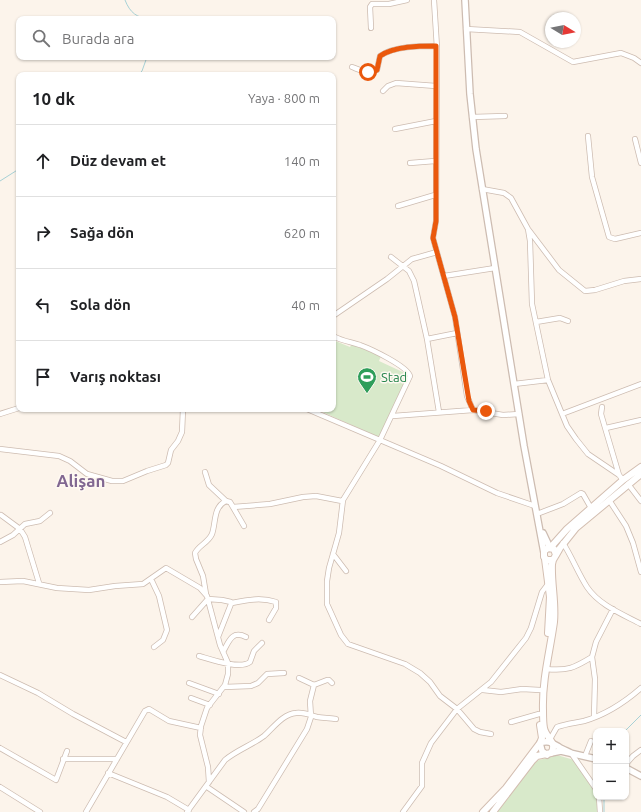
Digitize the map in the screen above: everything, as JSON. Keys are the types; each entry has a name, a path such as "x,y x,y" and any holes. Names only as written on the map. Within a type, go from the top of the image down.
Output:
{"main road":[{"path":"544,556 549,561 555,558 563,543 576,528 609,500 641,467"},
{"path":"483,812 506,788 540,743 542,738 539,714 540,690 550,622 550,597 544,556 546,549 550,548 567,529 591,508 626,482 641,474"},
{"path":"493,812 532,761 537,756 549,754 554,746 544,730 543,714 546,669 555,608 552,569 556,551 550,548"}],"street":[{"path":"371,28 370,6 372,4 389,4 406,0"},
{"path":"434,0 436,46 436,221 433,238 455,317 467,396 473,410"},
{"path":"465,0 472,117 482,189 535,506 550,548"},
{"path":"466,29 520,32 573,62 621,54 630,56 641,63"},
{"path":"352,67 373,72 377,70 380,56 384,53 413,47 436,46"},
{"path":"383,91 391,84 396,83 436,86"},
{"path":"472,117 505,116"},
{"path":"394,129 436,121"},
{"path":"588,136 592,177 609,237 615,239 641,233"},
{"path":"635,139 641,163"},
{"path":"410,163 435,161"},
{"path":"482,189 504,193 511,198 528,229 559,270 585,291 595,290 624,281 641,279"},
{"path":"398,206 435,195"},
{"path":"528,229 530,241 532,304 548,380 562,414 567,426 588,454 619,475 641,501"},
{"path":"336,314 412,259 437,252"},
{"path":"391,257 410,271 414,280 427,339 439,412"},
{"path":"444,276 495,268"},
{"path":"536,322 560,318 568,322"},
{"path":"427,339 457,333"},
{"path":"336,338 362,346 388,358 410,374 409,380 393,416 380,440 342,501 339,533 327,581 326,604 344,640 348,644 405,664 420,673 430,682 440,696 456,709 474,728 480,732 491,734"},
{"path":"514,384 548,380"},
{"path":"562,414 641,384"},
{"path":"602,407 601,414 619,475"},
{"path":"0,414 16,409"},
{"path":"393,416 473,410 504,415 519,414"},
{"path":"0,448 59,456 70,461 88,474 118,482 168,463 171,450 178,441 182,432 183,412"},
{"path":"314,412 441,466 497,493 535,506"},
{"path":"606,428 641,420"},
{"path":"205,472 208,485 226,501 230,502 244,526"},
{"path":"538,517 581,493 591,508"},
{"path":"233,507 270,504 296,498 316,496 342,501"},
{"path":"609,500 626,526 633,543 641,572"},
{"path":"208,784 208,767 200,735 201,728 204,713 224,687 228,674 228,663 218,637 207,598 203,576 195,553 210,538 218,510 221,504 226,501"},
{"path":"0,542 9,538 25,524 42,520 50,513"},
{"path":"1,515 20,529 28,546 39,583"},
{"path":"538,517 544,556"},
{"path":"563,543 587,587 594,596 613,609 641,624"},
{"path":"555,558 563,551 569,553"},
{"path":"333,554 346,571"},
{"path":"0,582 23,581 58,588 85,590 115,586 139,585 147,582 164,569 168,569 200,588 207,598 232,603 254,599 267,599 276,602 276,608 269,620"},
{"path":"150,579 158,591 167,630 163,640 154,647"},
{"path":"403,812 422,786 422,763 428,748 456,709 492,682 526,638 531,628 542,592 548,584"},
{"path":"192,617 207,598"},
{"path":"218,637 232,603"},
{"path":"594,717 595,678 592,657 596,642 613,609"},
{"path":"223,652 230,639 235,635 241,634 246,637"},
{"path":"199,656 228,663 241,665 248,664 254,651 262,643"},
{"path":"546,669 570,669 592,657"},
{"path":"224,687 251,686 258,683 267,674 284,673"},
{"path":"0,675 38,693 73,714 126,742"},
{"path":"299,678 314,685 327,680 332,683"},
{"path":"189,683 219,694"},
{"path":"258,811 280,772 303,737 310,720 310,701 314,685"},
{"path":"550,741 557,726 594,717 620,704 641,688"},
{"path":"483,690 501,692 522,689 540,690"},
{"path":"192,698 210,705"},
{"path":"86,812 142,714 147,709 152,710 169,721 201,728"},
{"path":"108,774 167,797 188,811 208,784 214,773 230,756 251,745 285,718 295,713 336,719"},
{"path":"511,722 539,714"},
{"path":"593,758 585,756 571,753 561,751 549,754 542,751 540,743 550,741 559,748 571,753 593,785"},
{"path":"585,756 591,741"},
{"path":"0,748 56,780 67,751"},
{"path":"629,761 641,750"},
{"path":"63,759 117,759"},
{"path":"629,770 641,776"},
{"path":"208,784 244,812"},
{"path":"0,787 40,812"},
{"path":"599,800 600,812"}],"green space":[{"name":"Stad","path":"336,341 350,347 352,344 381,356 379,361 407,374 408,378 380,438 323,412 336,412"},
{"path":"557,755 574,760 593,786 593,800 597,800 597,812 493,812 507,799 536,761"}],"waterway":[{"path":"125,0 129,8 138,16"},
{"path":"141,72 146,60"},
{"path":"0,181 16,171"},
{"path":"628,728 641,715"},
{"path":"604,800 604,812"}],"place":[{"name":"Stad","path":"367,394"}],"district":[{"name":"Alişan","path":"81,481"}],"route":[{"path":"368,72 377,70 380,56 384,53 418,46 436,46 436,221 433,238 455,317 467,396 473,410 486,411"}]}
